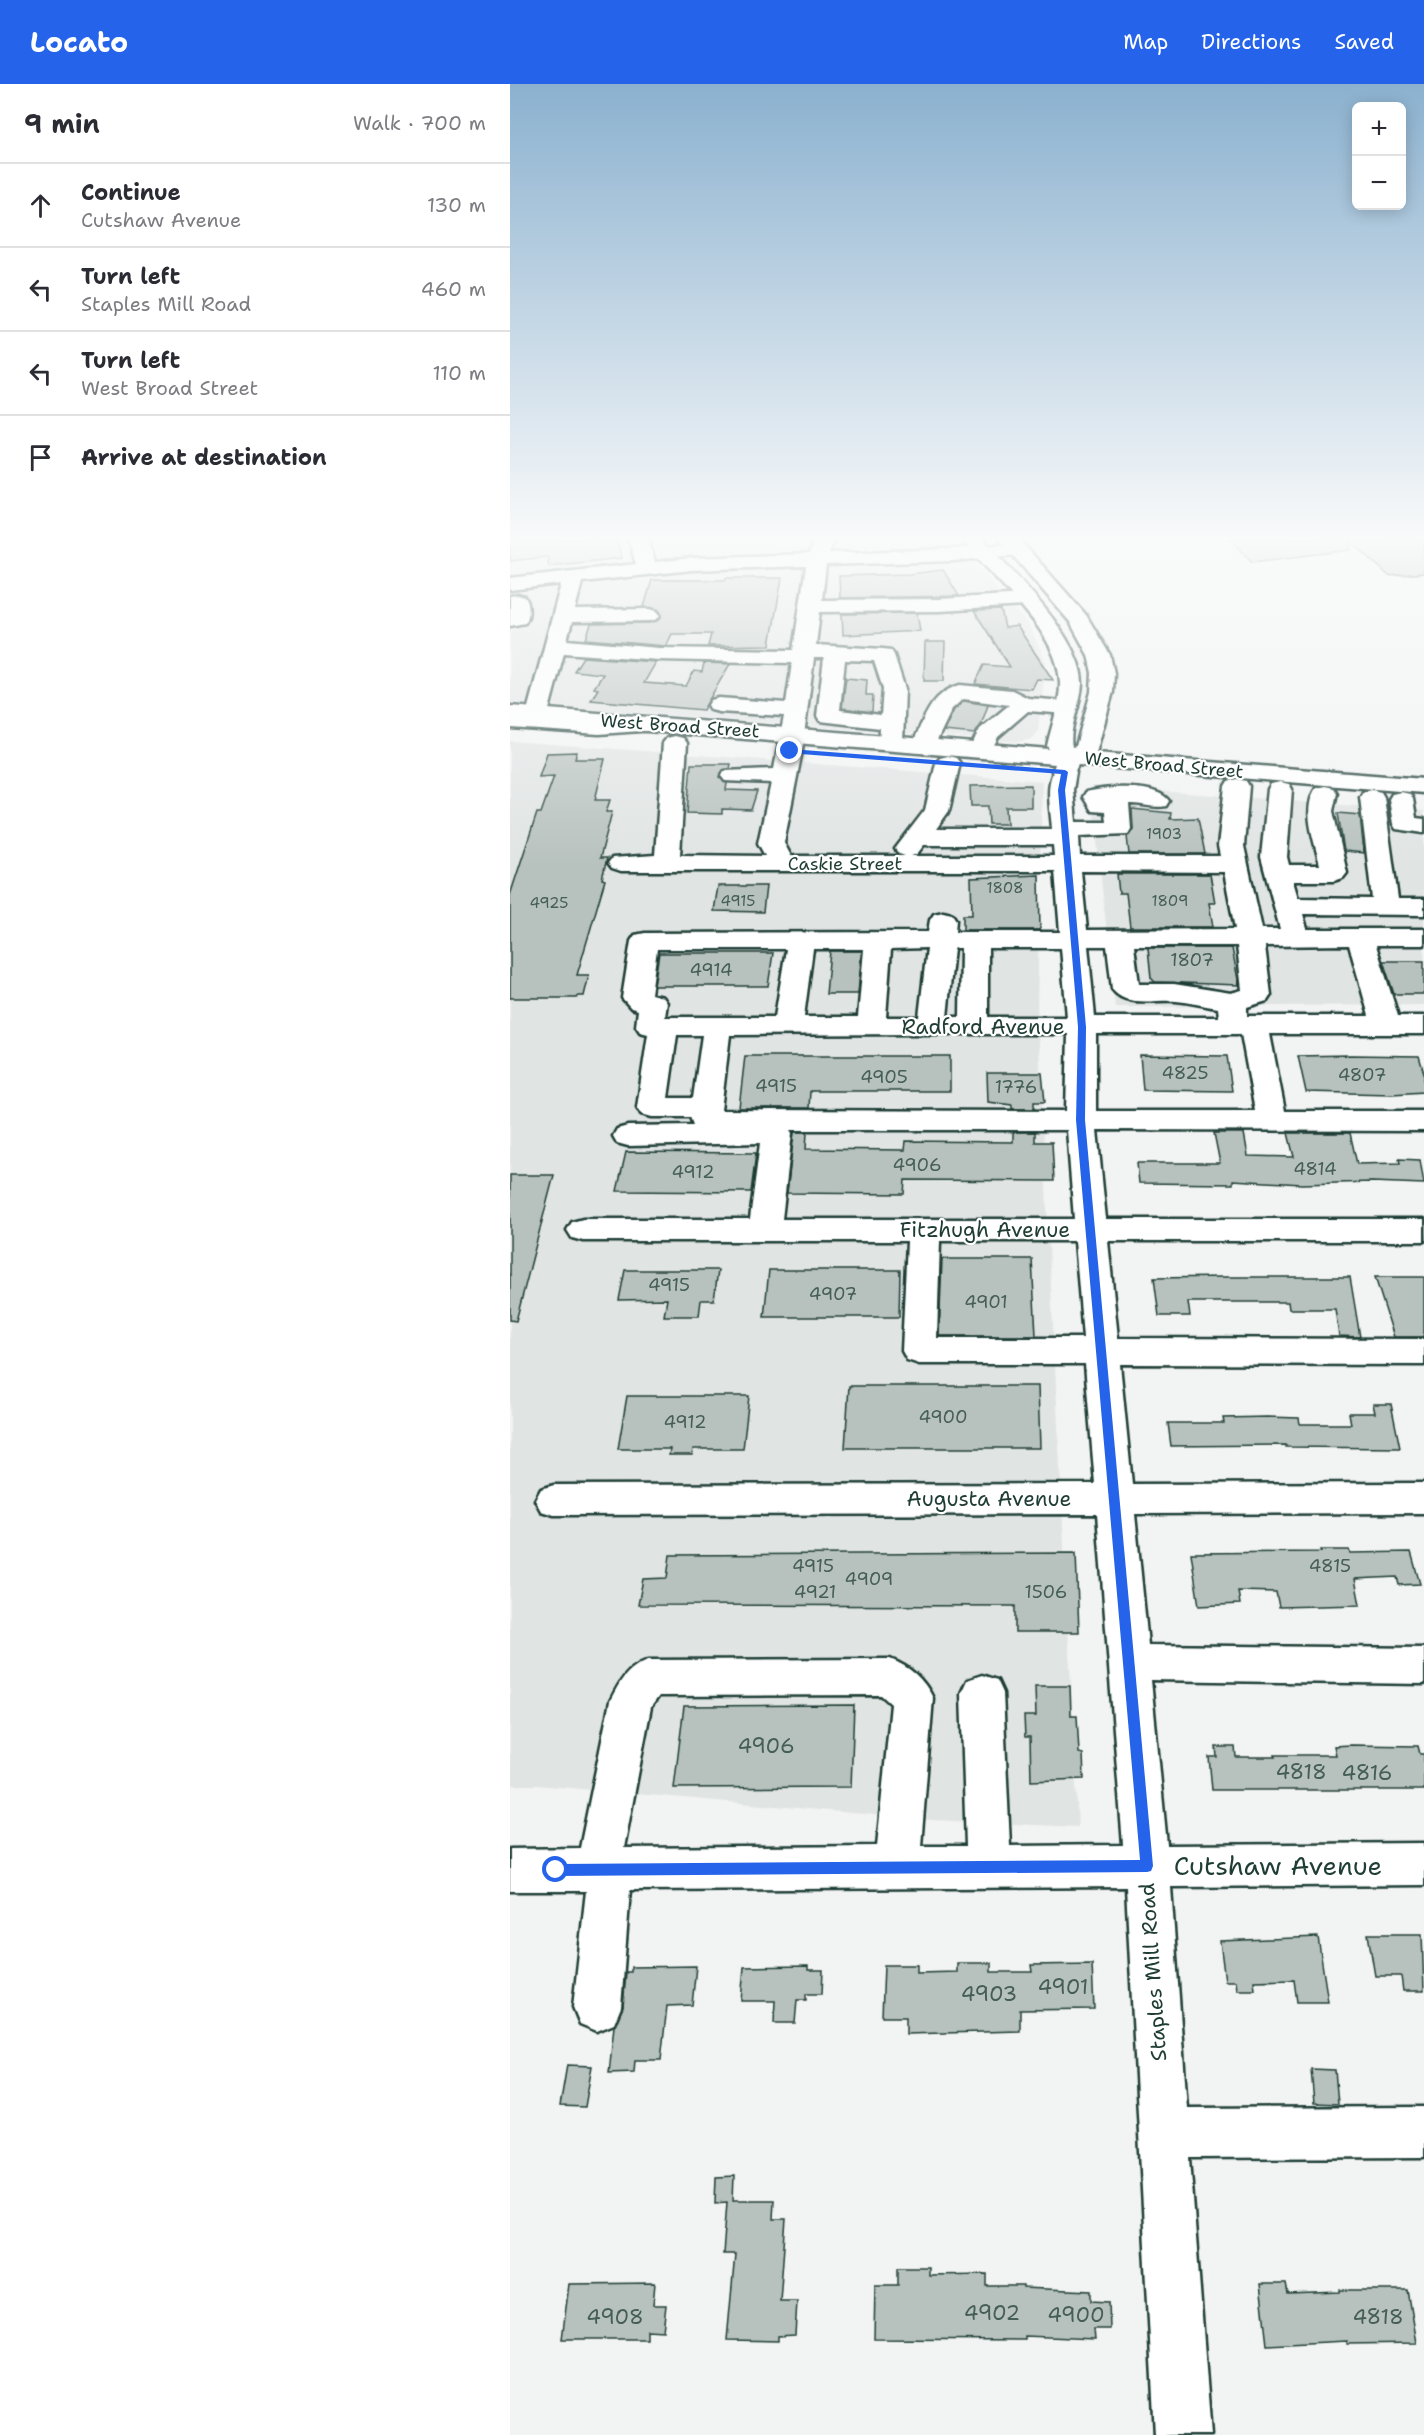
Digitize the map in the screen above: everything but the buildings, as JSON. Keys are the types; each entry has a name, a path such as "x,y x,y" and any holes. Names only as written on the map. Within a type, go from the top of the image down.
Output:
{"street":[{"path":"537,715 556,648"},
{"path":"578,648 803,662"},
{"path":"777,853 785,776 805,648"},
{"name":"Staples Mill Road","path":"1061,648 1071,683 1059,746 1065,775 1066,833 1082,1027 1080,1120 1092,1231 1147,1866 1184,2435"},
{"path":"1094,725 1120,751 1168,773 1173,802 1118,803 1065,775 1086,750 1094,725 1103,675 1097,648"},
{"path":"734,675 803,662 835,653 883,655 894,689 892,733 828,716 835,653"},
{"path":"927,739 944,700 960,692 1012,697 1023,704 1067,707"},
{"path":"984,743 1023,704"},
{"path":"719,705 796,710"},
{"name":"West Broad Street","path":"510,712 657,724 948,763 1065,775 1168,773 1424,786"},
{"path":"510,721 599,728 657,724"},
{"name":"West Broad Street","path":"510,731 675,743 791,743 892,733 927,739 984,743 1065,775"},
{"path":"667,863 675,743"},
{"path":"906,864 906,852 937,811 948,763"},
{"name":"West Broad Street","path":"1118,803 1168,773 1237,786 1279,798 1323,802"},
{"path":"733,776 785,776"},
{"path":"1237,786 1232,846 1250,937 1257,995 1240,1018"},
{"path":"1278,873 1334,873 1323,802 1372,797 1416,823"},
{"path":"1372,797 1386,907"},
{"path":"1279,798 1274,857 1296,937"},
{"path":"917,837 1066,833 1118,803"},
{"name":"Caskie Street","path":"621,863 723,863 777,853 906,864 1235,864"},
{"path":"1288,906 1424,907"},
{"path":"932,1026 942,931"},
{"path":"706,1108 652,1107 656,1018 636,998 645,941 878,940 942,931 975,941 1424,937"},
{"path":"1360,937 1386,1025"},
{"path":"1119,938 1126,989"},
{"path":"871,1026 878,940"},
{"path":"656,1018 790,1015 801,941"},
{"path":"974,1026 975,941"},
{"path":"1078,988 1126,989 1138,993 1174,993 1240,1018"},
{"name":"Radford Avenue","path":"656,1018 717,1026 790,1015 871,1026 1082,1027 1240,1018 1424,1025"},
{"path":"1240,1018 1272,1121"},
{"path":"717,1026 705,1120 1424,1121"},
{"path":"628,1136 777,1133 765,1228"},
{"name":"Fitzhugh Avenue","path":"582,1230 765,1228 1092,1231 1424,1230"},
{"path":"924,1230 919,1351 1424,1352"},
{"name":"Augusta Avenue","path":"554,1500 1424,1498"},
{"path":"1128,1662 1424,1666"},
{"path":"597,2007 604,1870 631,1701 648,1678 890,1677 912,1698 897,1868"},
{"path":"982,1693 989,1867"},
{"name":"Cutshaw Avenue","path":"510,1870 1424,1864"},
{"path":"1164,2133 1424,2132"}],"shaded area":[{"path":"510,648 1039,648 1046,662 1038,731 1032,739 1018,742 510,703"},
{"path":"510,741 1042,781 1037,1007 1078,1827 932,1820 536,1785 510,1785"},
{"path":"1091,786 1424,811 1424,1005 1115,1007"}],"route":[{"path":"556,1870 1147,1866 1092,1231 1080,1120 1082,1027 1070,865 1061,790 1065,772 790,751"}]}
